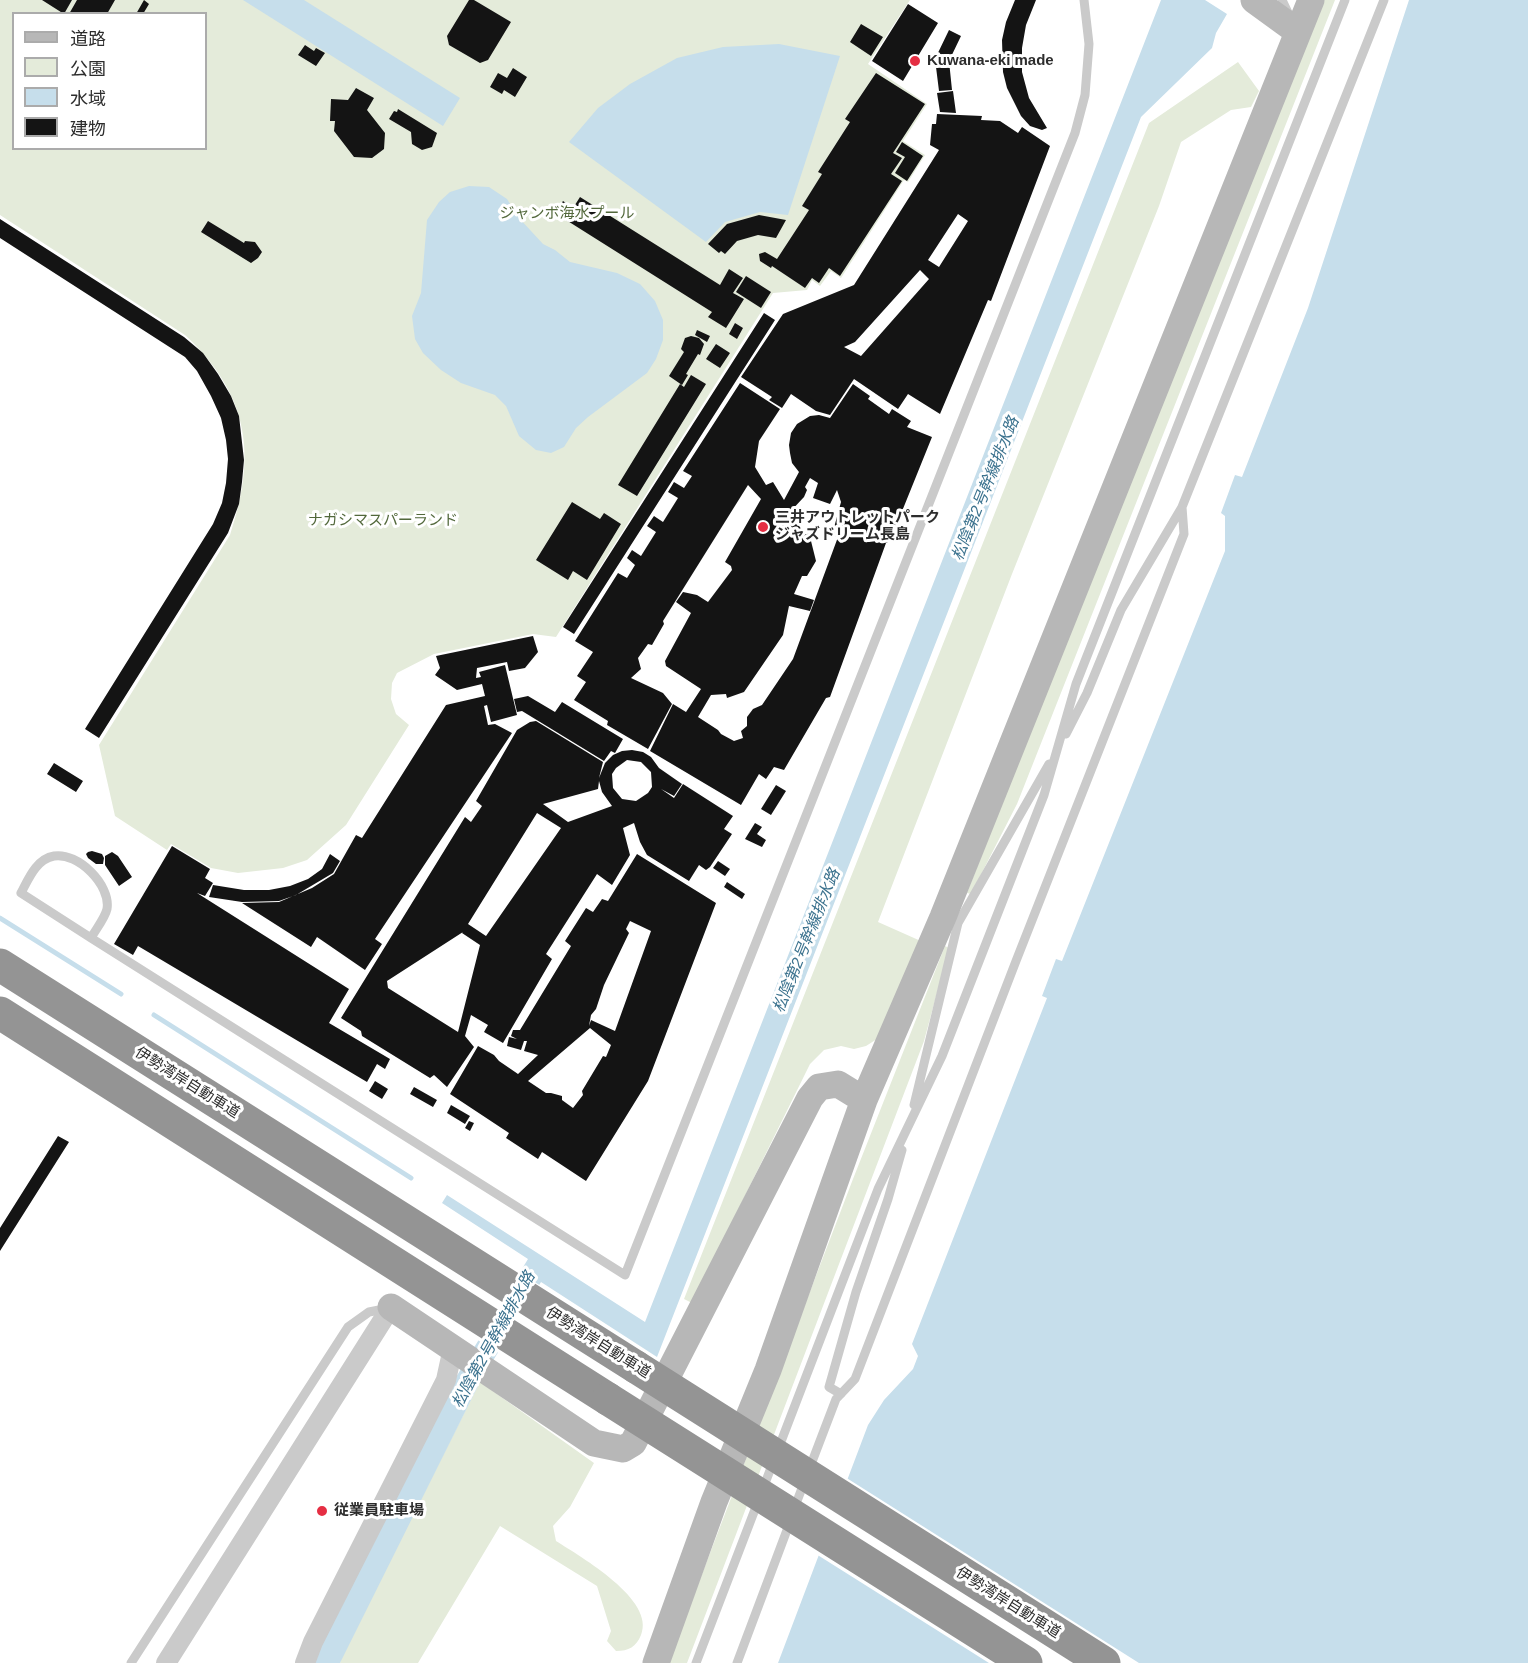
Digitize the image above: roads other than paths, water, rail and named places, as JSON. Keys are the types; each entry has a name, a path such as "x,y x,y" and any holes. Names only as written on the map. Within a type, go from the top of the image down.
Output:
{"highway":[{"name":"伊勢湾岸自動車道","path":"0,965 1104,1663"},
{"path":"0,1013 1026,1663"}],"street":[{"path":"656,1663 714,1502 768,1370 864,1100 950,920 1311,0"},
{"path":"1266,2 1298,32"},
{"path":"166,1663 391,1307 594,1443 623,1449 633,1443 810,1098 819,1087 838,1084 864,1100"},
{"path":"305,1663 313,1642 446,1380 458,1351"}],"lane":[{"path":"91,938 106,910 106,892 95,876 75,860 53,856 35,867 21,893 91,938 626,1275 1075,133 1085,95 1089,44 1084,0"},
{"path":"696,1663 874,1200 946,1045 1044,795 1076,684 1345,0"},
{"path":"841,1394 829,1387 856,1293 888,1199 927,1055 950,920 1056,752 1087,693 1121,610 1182,507 1384,0"},
{"path":"737,1663 836,1399 855,1379 1184,534 1182,507"},
{"path":"131,1663 348,1327 369,1312 391,1307"}],"water":[{"path":"243,0 304,0 460,98 443,126"},
{"name":"松陰第2号幹線排水路","path":"1161,0 1205,0 1227,14 1216,33 1212,48 1141,117 657,1357 541,1282 480,1382 340,1663 314,1663 321,1644 450,1387 528,1259 442,1203 447,1195 645,1322"},
{"path":"1409,0 1528,0 1528,1663 778,1663 868,1425 884,1400 913,1369 918,1356 912,1344 1047,998 1042,996 1056,959 1062,961 1225,551 1225,516 1221,513 1235,475 1242,477 1308,308"},
{"path":"779,44 840,56 788,215 760,212 725,222 706,242 569,142 598,108 630,84 677,58 723,47"},
{"path":"469,186 489,187 507,199 519,218 543,244 570,262 617,273 640,284 655,301 663,320 663,340 656,359 647,373 588,417 576,428 564,447 551,453 536,450 519,436 506,406 495,395 461,383 441,370 423,353 415,339 412,316 421,293 427,220 439,202 450,192"}],"waterway":[{"path":"0,918 121,994"},
{"path":"154,1015 411,1178"}],"place":[{"name":"Kuwana-eki made","path":"915,61"},
{"name":"三井アウトレットパーク ジャズドリーム長島","path":"763,527"},
{"name":"従業員駐車場","path":"322,1511"}],"park label":[{"name":"ジャンボ海水プール","path":"567,214"},
{"name":"ナガシマスパーランド","path":"383,521"}]}
